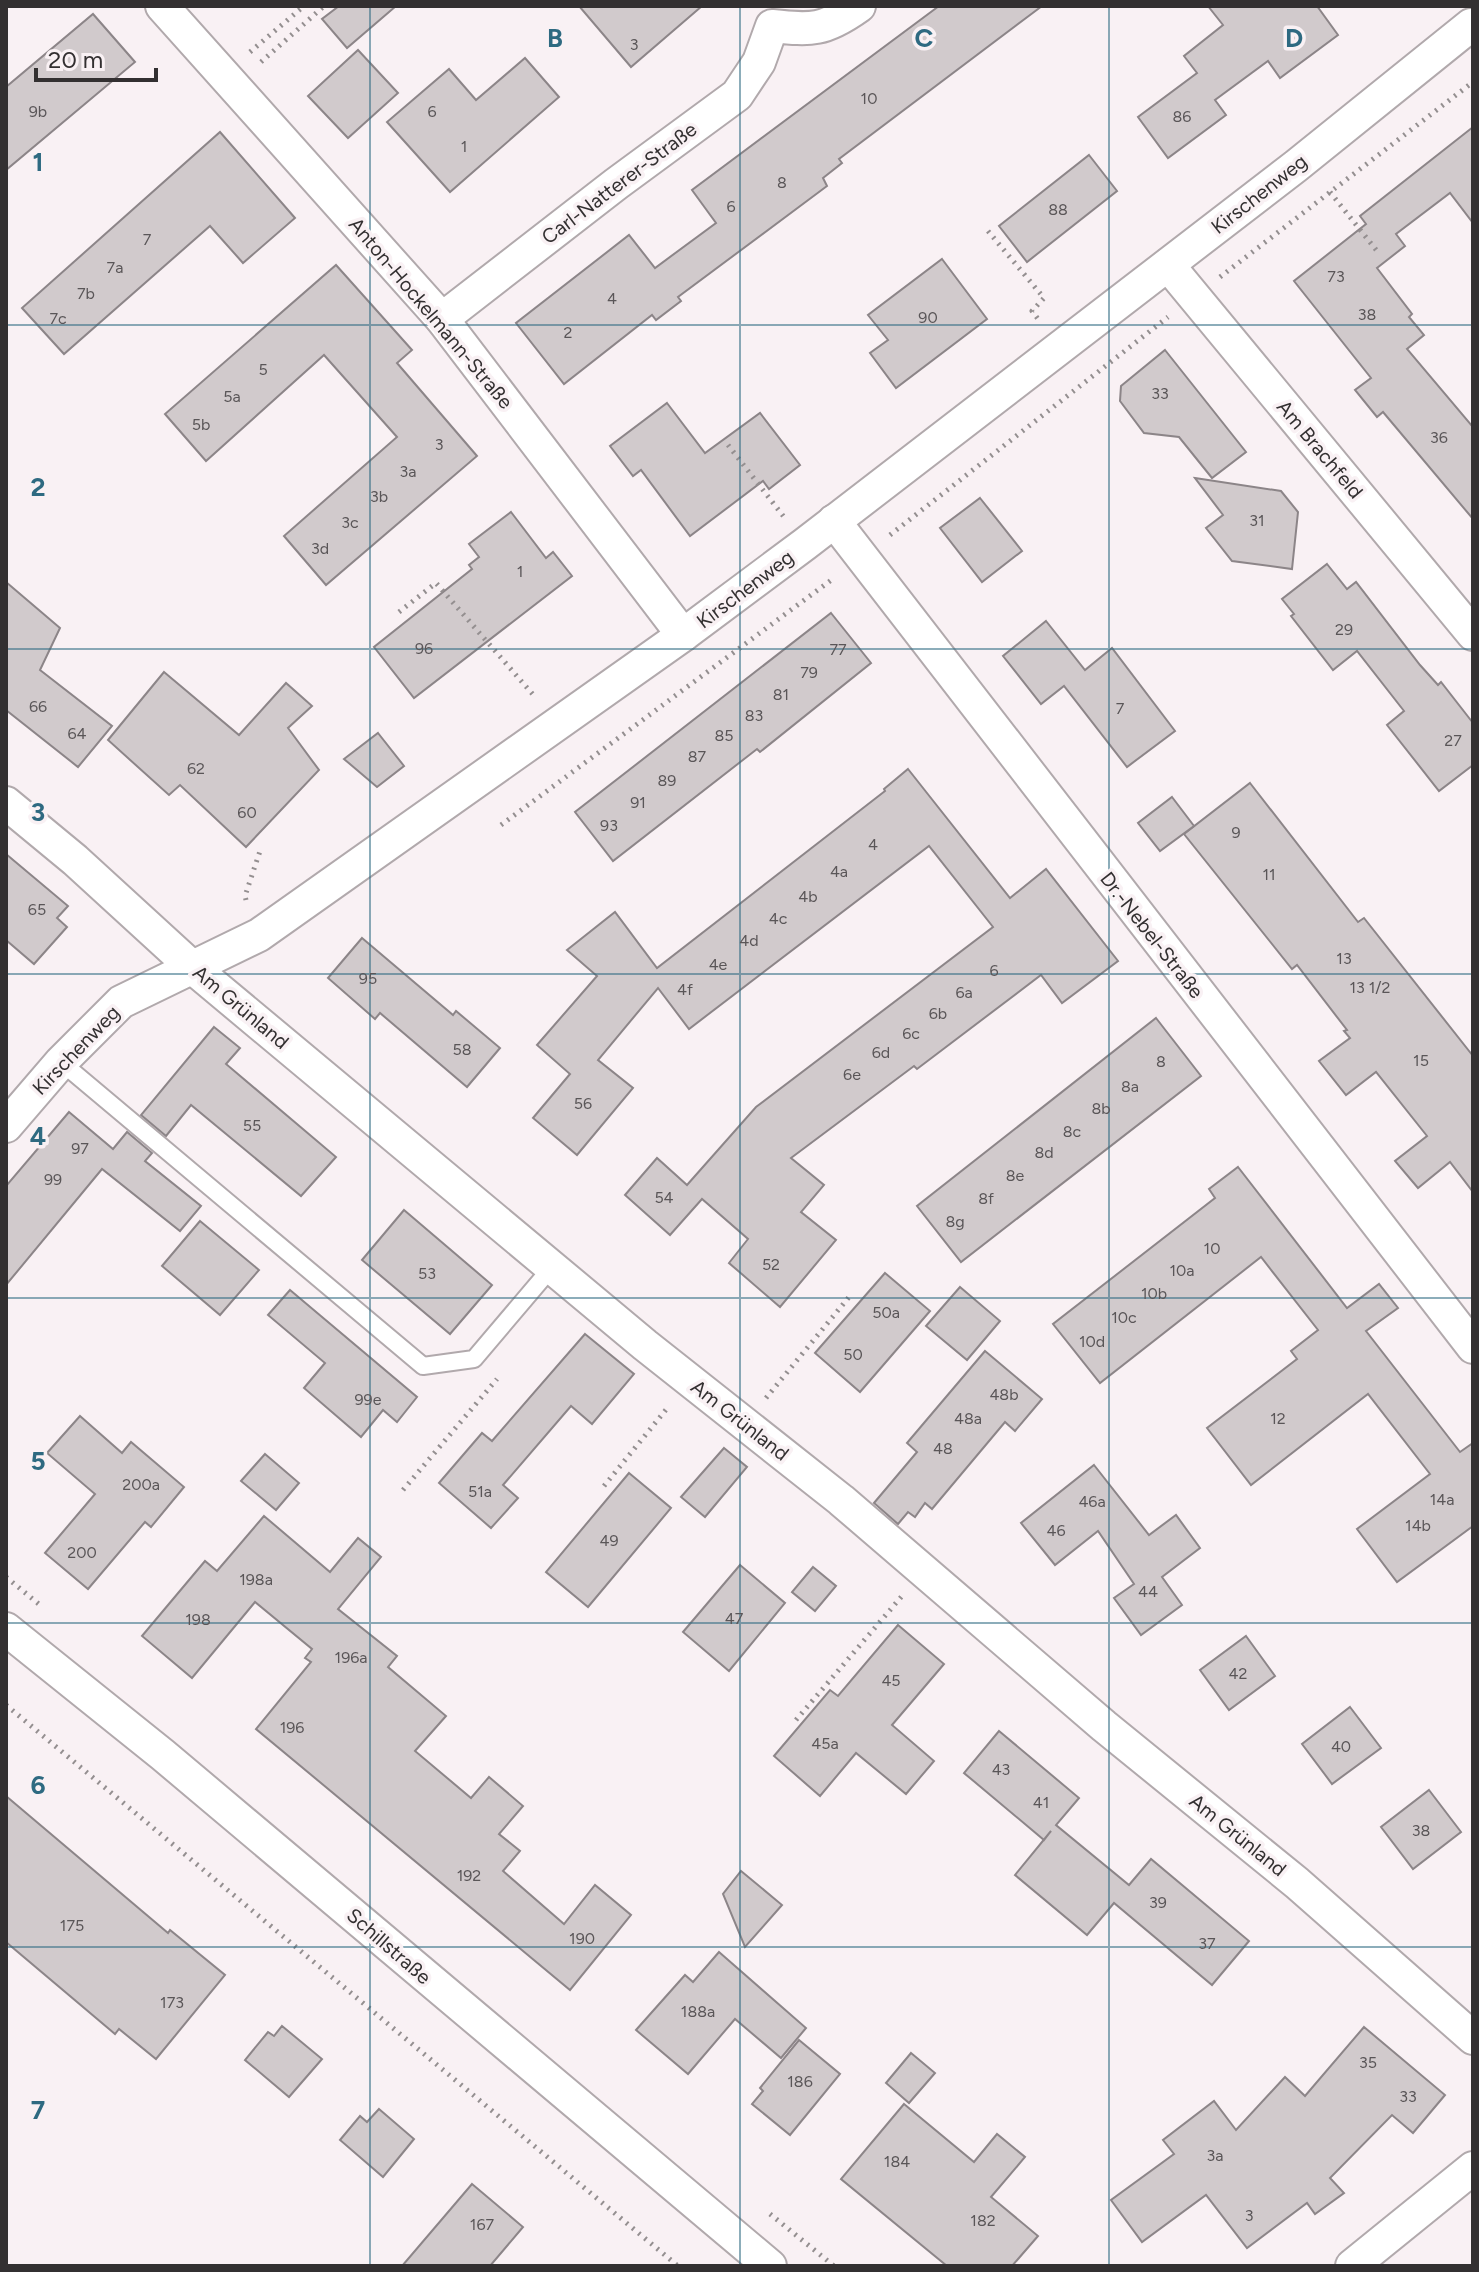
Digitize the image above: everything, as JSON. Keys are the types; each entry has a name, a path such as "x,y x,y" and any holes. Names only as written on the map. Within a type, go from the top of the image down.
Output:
{"street":[{"name":"Anton-Hockelmann-Straße","path":"162,6 442,319 683,635"},
{"name":"Carl-Natterer-Straße","path":"442,319 737,95 759,62 764,16 815,30 859,6"},
{"name":"Kirschenweg","path":"6,1126 61,1062 121,1002 259,935 683,635 1305,159 1464,19"},
{"name":"Am Brachfeld","path":"1168,265 1473,634"},
{"name":"Dr.-Nebel-Straße","path":"834,521 1473,1347"},
{"name":"Am Grünland","path":"6,803 75,860 193,968 690,1381 924,1569 1104,1726 1297,1883 1473,2038"},
{"name":"Schillstraße","path":"6,1629 163,1755 770,2266"},
{"path":"1352,2266 1473,2168"}],"lane":[{"path":"61,1062 423,1366 474,1359 552,1267"}],"path":[{"path":"229,80 304,6"},
{"path":"229,80 323,7"},
{"path":"1305,159 1377,251"},
{"path":"988,231 1044,298 1032,311 1062,345"},
{"path":"728,445 805,544"},
{"path":"501,825 861,558"},
{"path":"399,612 436,583 558,723"},
{"path":"744,1423 849,1297"},
{"path":"403,1490 502,1373"},
{"path":"604,1486 690,1381"},
{"path":"796,1720 924,1569"},
{"path":"6,1705 678,2266"}],"building":[{"path":"339,6 396,6 347,48 322,19"},
{"path":"579,6 702,6 631,67"},
{"path":"939,6 1042,6 839,159 842,163 823,178 827,186 678,297 681,301 656,320 652,315 564,384 516,323 629,235 655,268 716,223 692,190"},
{"path":"1208,6 1317,6 1338,35 1280,78 1268,61 1215,100 1226,115 1168,158 1138,117 1197,73 1184,56 1223,25"},
{"path":"93,14 135,62 6,170 6,87"},
{"path":"358,50 398,93 348,138 308,96"},
{"path":"525,58 559,97 450,192 387,122 449,69 476,100"},
{"path":"1473,127 1473,223 1450,193 1396,234 1405,246 1377,268 1424,335 1407,349 1473,427 1473,519 1383,412 1377,417 1355,390 1371,378 1294,281 1366,224 1360,216"},
{"path":"220,132 295,218 243,263 210,226 64,354 22,308"},
{"path":"1089,155 1117,191 1027,262 999,226"},
{"path":"942,259 987,319 896,388 870,353 888,340 868,315"},
{"path":"336,265 412,350 397,363 477,456 326,585 284,536 397,437 324,355 206,461 165,414"},
{"path":"1165,350 1246,452 1212,478 1179,437 1144,433 1120,401 1121,386"},
{"path":"667,403 705,453 760,413 800,465 769,489 763,481 690,536 641,470 633,476 610,446"},
{"path":"1195,478 1281,491 1298,512 1292,569 1232,561 1206,528 1223,515"},
{"path":"980,498 1022,551 982,582 940,528"},
{"path":"511,512 546,558 553,552 572,576 414,698 374,647 472,569 469,565 479,557 469,544"},
{"path":"1327,564 1347,589 1356,582 1420,665 1438,685 1441,682 1473,723 1473,765 1439,791 1387,725 1404,711 1357,651 1333,670 1291,616 1294,614 1282,599"},
{"path":"6,582 60,628 40,670 112,726 78,767 6,710"},
{"path":"831,613 871,663 760,752 757,749 613,861 575,812"},
{"path":"1046,621 1085,670 1112,648 1175,731 1127,767 1064,686 1041,704 1003,656"},
{"path":"164,672 239,735 286,683 312,706 288,728 319,770 246,847 180,785 169,795 108,740"},
{"path":"378,733 404,766 377,787 344,759"},
{"path":"908,769 1010,898 1046,869 1118,961 1062,1003 1041,975 917,1069 914,1066 791,1158 824,1185 801,1212 836,1240 780,1307 729,1263 748,1239 702,1199 670,1235 625,1195 657,1158 687,1185 756,1107 993,927 929,846 689,1029 658,988 598,1060 633,1088 577,1155 533,1118 570,1074 537,1045 597,976 567,950 615,912 657,968 885,791"},
{"path":"1250,783 1358,922 1364,918 1473,1056 1473,1192 1450,1162 1418,1188 1395,1161 1427,1136 1376,1072 1346,1095 1319,1061 1350,1038 1344,1031 1347,1030 1297,965 1292,969 1184,834"},
{"path":"1172,797 1194,826 1160,851 1138,823"},
{"path":"6,854 68,906 57,918 67,927 34,964 6,940"},
{"path":"362,938 453,1015 456,1011 500,1048 467,1087 380,1013 375,1019 328,978"},
{"path":"1156,1018 1201,1076 961,1262 917,1206"},
{"path":"214,1027 240,1048 226,1064 336,1157 301,1196 191,1105 166,1136 141,1115"},
{"path":"69,1112 113,1149 127,1132 152,1153 145,1161 201,1206 180,1231 102,1169 6,1285 6,1186"},
{"path":"1238,1167 1347,1308 1379,1284 1398,1308 1366,1331 1460,1452 1473,1443 1473,1526 1397,1582 1357,1529 1430,1474 1368,1394 1251,1485 1207,1428 1297,1359 1291,1351 1318,1330 1261,1257 1100,1383 1053,1324 1215,1198 1209,1189"},
{"path":"404,1210 492,1285 450,1334 362,1260"},
{"path":"200,1221 259,1270 220,1315 162,1266"},
{"path":"885,1273 930,1311 860,1392 815,1353"},
{"path":"960,1287 1000,1321 967,1360 926,1326"},
{"path":"290,1290 417,1397 397,1422 383,1410 361,1437 304,1388 325,1363 268,1315"},
{"path":"585,1334 634,1374 592,1424 571,1406 503,1485 518,1498 491,1528 439,1483 482,1433 492,1441"},
{"path":"985,1351 1042,1399 1015,1431 1005,1422 932,1509 925,1503 915,1517 908,1512 898,1524 874,1503 917,1452 907,1443"},
{"path":"80,1416 122,1453 131,1442 184,1487 151,1527 145,1522 88,1589 45,1553 95,1494 47,1453"},
{"path":"724,1448 747,1467 705,1517 681,1497"},
{"path":"265,1454 299,1483 276,1510 241,1481"},
{"path":"1094,1465 1149,1535 1176,1515 1200,1548 1162,1577 1182,1605 1141,1635 1114,1598 1134,1584 1098,1531 1055,1565 1021,1523"},
{"path":"629,1473 671,1508 588,1607 546,1572"},
{"path":"264,1516 330,1572 358,1538 381,1557 338,1609 397,1656 388,1667 446,1716 415,1751 471,1798 489,1777 523,1806 499,1834 520,1851 503,1871 564,1924 595,1885 631,1915 570,1990 256,1729 311,1662 305,1658 312,1649 255,1602 192,1678 142,1636 205,1561 217,1571"},
{"path":"740,1565 785,1603 729,1671 683,1632"},
{"path":"813,1567 836,1586 815,1611 792,1592"},
{"path":"898,1625 944,1664 892,1725 934,1761 906,1794 856,1753 820,1796 774,1756 830,1690 838,1696"},
{"path":"1246,1636 1275,1676 1229,1710 1200,1670"},
{"path":"1350,1707 1381,1748 1332,1784 1302,1744"},
{"path":"999,1731 1079,1798 1056,1825 1129,1885 1151,1859 1249,1941 1212,1985 1114,1903 1087,1935 1015,1875 1044,1840 964,1773"},
{"path":"1429,1790 1461,1832 1413,1869 1381,1827"},
{"path":"6,1796 168,1933 170,1930 225,1975 156,2059 119,2029 115,2034 6,1942"},
{"path":"741,1871 782,1905 745,1947 723,1894"},
{"path":"719,1952 806,2028 781,2058 735,2019 688,2074 636,2030 685,1975 693,1982"},
{"path":"282,2026 322,2059 289,2097 245,2060 268,2032 274,2036"},
{"path":"1364,2027 1445,2095 1413,2133 1392,2115 1330,2178 1344,2193 1315,2214 1307,2203 1247,2248 1206,2195 1142,2242 1111,2200 1174,2154 1163,2140 1214,2101 1236,2130 1285,2077 1305,2096"},
{"path":"799,2040 840,2074 790,2135 752,2104 763,2091 760,2088"},
{"path":"911,2053 935,2073 909,2103 886,2083"},
{"path":"904,2104 974,2162 997,2134 1025,2157 991,2197 1038,2236 1012,2266 947,2266 841,2179"},
{"path":"379,2109 414,2139 383,2177 340,2140 360,2116 367,2122"},
{"path":"472,2184 523,2227 490,2266 402,2266"}]}
